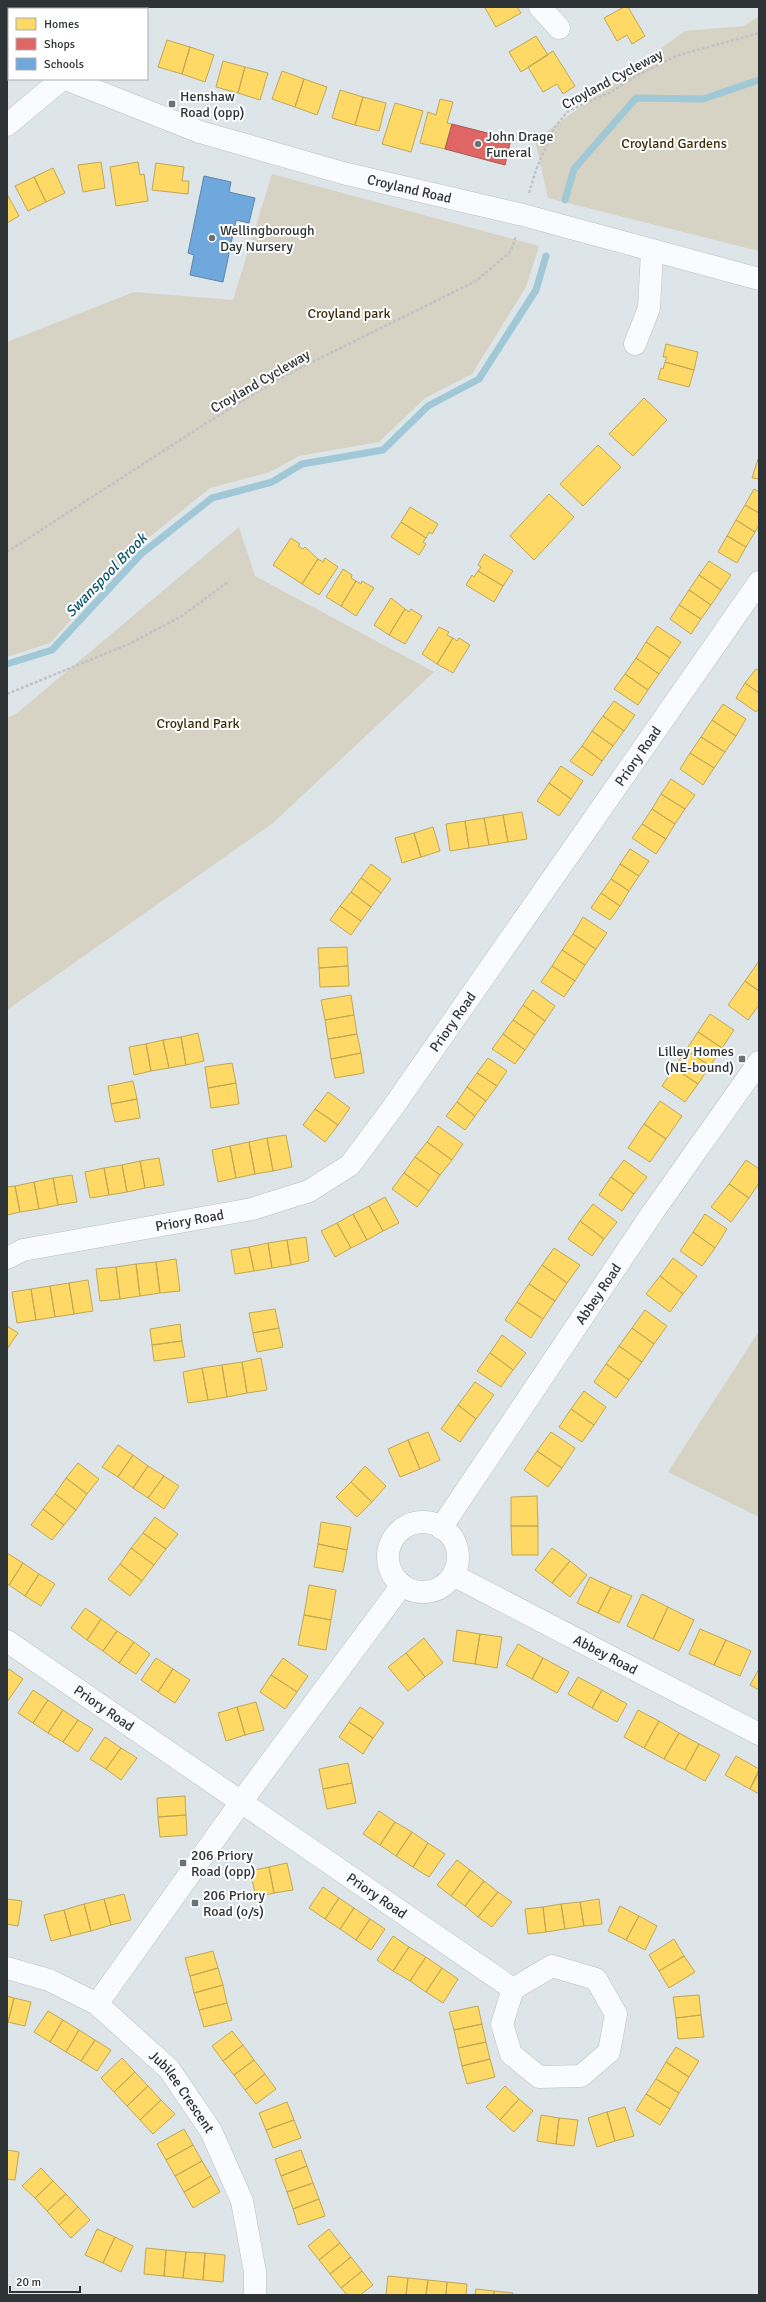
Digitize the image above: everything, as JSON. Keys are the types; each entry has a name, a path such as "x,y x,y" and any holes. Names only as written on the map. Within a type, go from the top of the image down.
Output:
{"street":[{"path":"540,7 559,28"},
{"path":"7,126 61,80"},
{"name":"Croyland Road","path":"69,80 200,132 343,173 541,220 759,279"},
{"path":"635,344 649,308 652,250"},
{"name":"Priory Road","path":"7,1258 23,1250 252,1209 309,1192 350,1165 396,1104 759,582"},
{"name":"Abbey Road","path":"441,1528 653,1212 759,1062"},
{"path":"419,1522 434,1524 441,1528 451,1537 457,1549 457,1562 452,1575 441,1587 425,1591 413,1590 402,1585 392,1573 389,1566 388,1551 394,1537 405,1527 419,1522"},
{"name":"Abbey Road","path":"452,1575 759,1734"},
{"path":"97,2004 241,1802 402,1585"},
{"name":"Priory Road","path":"7,1640 513,1989"},
{"path":"552,1966 596,1979 616,2014 609,2052 581,2076 539,2077 511,2054 502,2024 513,1989 552,1966"},
{"name":"Jubilee Crescent","path":"7,1968 48,1980 97,2004 169,2069 211,2131 242,2200 255,2272 255,2295"}],"path":[{"name":"Croyland Cycleway","path":"527,201 554,128 568,111 609,93 638,75 676,56 759,33"},
{"name":"Croyland Cycleway","path":"7,552 205,424 280,378 476,281 511,251 518,231"},
{"path":"7,694 128,644 182,616 229,581"}],"green space":[{"name":"Croyland Gardens","path":"759,16 759,251 548,198 535,140 685,31 744,26"},
{"name":"Croyland park","path":"272,174 539,246 526,287 472,374 425,398 379,442 299,456 270,472 210,488 136,548 50,643 7,657 7,342 134,292 233,300"},
{"name":"Croyland Park","path":"239,527 255,576 434,672 273,823 7,1010 7,718 16,714"},
{"path":"759,1331 759,1517 668,1472"}],"building: Homes":[{"path":"56,7 86,7 85,8"},
{"path":"517,7 521,13 496,27 485,8"},
{"path":"624,7 628,7 645,36 632,44 627,35 617,41 604,18"},
{"path":"536,36 548,55 521,72 509,52"},
{"path":"167,40 190,47 182,74 158,67"},
{"path":"190,47 214,55 205,82 182,74"},
{"path":"553,51 575,86 563,94 557,84 543,92 528,67"},
{"path":"223,61 245,67 238,93 216,87"},
{"path":"245,67 268,73 260,100 238,93"},
{"path":"282,71 304,79 295,107 272,99"},
{"path":"304,79 327,87 317,115 295,107"},
{"path":"340,90 363,97 355,125 332,118"},
{"path":"363,97 386,103 379,131 355,125"},
{"path":"440,99 453,102 447,123 452,124 445,149 420,143 428,112 436,115"},
{"path":"395,103 423,111 411,152 382,144"},
{"path":"101,162 105,188 83,192 78,165"},
{"path":"138,162 140,175 144,174 148,201 116,206 110,167"},
{"path":"156,163 184,167 182,181 189,181 188,194 152,190"},
{"path":"53,168 65,193 46,202 34,177"},
{"path":"34,177 46,202 28,211 15,186"},
{"path":"7,194 19,216 7,223"},
{"path":"666,344 698,352 694,370 665,362 667,357 663,357"},
{"path":"665,362 694,370 689,387 658,379 661,368 663,369"},
{"path":"644,398 667,420 633,456 609,434"},
{"path":"598,445 621,467 583,506 560,484"},
{"path":"759,459 759,479 752,478"},
{"path":"754,489 759,492 759,513 745,505"},
{"path":"549,494 574,517 534,560 510,536"},
{"path":"745,505 759,513 759,525 755,532 736,520"},
{"path":"410,507 438,524 432,534 429,532 426,538 401,522"},
{"path":"736,520 755,532 746,547 727,536"},
{"path":"401,522 426,538 423,542 426,544 419,555 391,537"},
{"path":"727,536 746,547 737,563 718,552"},
{"path":"291,538 300,544 298,546 303,549 305,547 318,559 302,584 273,565"},
{"path":"484,554 513,571 503,586 478,571 481,567 478,565"},
{"path":"325,558 338,567 319,595 302,584 318,559 323,562"},
{"path":"709,561 731,575 721,590 699,575"},
{"path":"343,569 352,575 351,578 356,581 341,606 326,597"},
{"path":"478,571 503,586 494,602 466,585 472,575 474,577"},
{"path":"699,575 721,590 711,605 689,590"},
{"path":"356,581 361,584 362,581 374,588 356,616 341,606"},
{"path":"689,590 711,605 701,619 679,605"},
{"path":"391,598 405,609 389,635 374,625"},
{"path":"679,605 701,619 691,634 670,619"},
{"path":"405,609 409,612 411,609 422,616 405,644 389,635"},
{"path":"657,626 681,642 670,658 646,642"},
{"path":"439,627 449,632 447,635 453,638 437,664 422,654"},
{"path":"453,638 457,641 459,638 470,645 453,673 437,664"},
{"path":"646,642 670,658 659,674 636,658"},
{"path":"636,658 659,674 648,690 625,674"},
{"path":"756,669 759,671 759,693 745,683"},
{"path":"625,674 648,690 638,705 614,689"},
{"path":"745,683 759,693 759,708 756,712 736,698"},
{"path":"614,701 635,715 624,731 603,716"},
{"path":"723,704 746,719 736,736 712,720"},
{"path":"603,716 624,731 613,746 592,731"},
{"path":"712,720 736,736 725,752 701,737"},
{"path":"592,731 613,746 602,761 582,746"},
{"path":"701,737 725,752 714,768 690,753"},
{"path":"582,746 602,761 592,776 570,761"},
{"path":"690,753 714,768 703,785 680,769"},
{"path":"561,766 583,781 571,799 549,783"},
{"path":"671,779 695,795 685,809 661,794"},
{"path":"549,783 571,799 559,816 537,801"},
{"path":"661,794 685,809 675,824 652,809"},
{"path":"652,809 675,824 666,839 642,824"},
{"path":"522,812 527,839 508,842 503,815"},
{"path":"503,815 508,842 489,845 484,818"},
{"path":"484,818 489,845 469,848 465,821"},
{"path":"465,821 469,848 450,851 446,824"},
{"path":"642,824 666,839 656,854 632,838"},
{"path":"433,827 440,851 421,857 414,833"},
{"path":"414,833 421,857 402,863 395,838"},
{"path":"630,849 649,861 639,876 620,864"},
{"path":"371,864 391,879 381,893 361,878"},
{"path":"620,864 639,876 629,891 611,879"},
{"path":"361,878 381,893 371,907 351,892"},
{"path":"611,879 629,891 620,906 601,893"},
{"path":"351,892 371,907 361,921 340,906"},
{"path":"601,893 620,906 610,920 591,908"},
{"path":"340,906 361,921 351,935 330,920"},
{"path":"583,917 607,933 596,949 573,934"},
{"path":"573,934 596,949 585,965 562,950"},
{"path":"347,947 348,966 319,968 318,948"},
{"path":"562,950 585,965 575,981 552,966"},
{"path":"759,961 759,991 745,981"},
{"path":"348,966 349,986 320,987 319,968"},
{"path":"552,966 575,981 564,997 541,982"},
{"path":"745,981 759,991 759,1005 748,1020 728,1005"},
{"path":"533,990 555,1006 545,1021 523,1005"},
{"path":"351,995 354,1015 325,1020 321,1000"},
{"path":"523,1005 545,1021 535,1035 513,1020"},
{"path":"710,1014 734,1030 722,1048 698,1032"},
{"path":"354,1015 357,1034 328,1039 325,1020"},
{"path":"513,1020 535,1035 525,1050 503,1034"},
{"path":"698,1032 722,1048 710,1066 686,1050"},
{"path":"198,1033 204,1061 186,1065 181,1037"},
{"path":"357,1034 361,1053 331,1059 328,1039"},
{"path":"503,1034 525,1050 515,1064 492,1049"},
{"path":"181,1037 186,1065 169,1068 163,1040"},
{"path":"163,1040 169,1068 151,1071 146,1044"},
{"path":"146,1044 151,1071 134,1075 129,1047"},
{"path":"686,1050 710,1066 698,1084 674,1068"},
{"path":"361,1053 364,1073 335,1078 331,1059"},
{"path":"488,1058 507,1071 497,1086 477,1073"},
{"path":"232,1063 236,1083 208,1088 205,1067"},
{"path":"674,1068 698,1084 685,1102 662,1086"},
{"path":"477,1073 497,1086 486,1101 467,1087"},
{"path":"133,1081 137,1099 111,1104 108,1086"},
{"path":"236,1083 239,1104 211,1108 208,1088"},
{"path":"467,1087 486,1101 475,1116 457,1102"},
{"path":"328,1092 350,1108 338,1125 315,1109"},
{"path":"137,1099 140,1118 115,1122 111,1104"},
{"path":"660,1101 682,1116 666,1139 644,1124"},
{"path":"457,1102 475,1116 465,1130 446,1116"},
{"path":"315,1109 338,1125 325,1142 303,1125"},
{"path":"644,1124 666,1139 650,1162 628,1148"},
{"path":"438,1126 463,1144 452,1160 427,1142"},
{"path":"286,1135 292,1167 273,1171 267,1138"},
{"path":"267,1138 273,1171 255,1174 249,1142"},
{"path":"249,1142 255,1174 236,1178 230,1146"},
{"path":"427,1142 452,1160 440,1175 415,1157"},
{"path":"230,1146 236,1178 218,1182 212,1150"},
{"path":"415,1157 440,1175 429,1191 404,1173"},
{"path":"159,1158 164,1185 145,1188 140,1161"},
{"path":"624,1160 647,1177 634,1194 611,1177"},
{"path":"746,1160 759,1169 759,1183 749,1198 729,1184"},
{"path":"140,1161 145,1188 127,1192 122,1165"},
{"path":"122,1165 127,1192 109,1195 104,1168"},
{"path":"104,1168 109,1195 90,1198 85,1172"},
{"path":"404,1173 429,1191 417,1207 392,1189"},
{"path":"72,1175 77,1202 58,1205 53,1178"},
{"path":"611,1177 634,1194 622,1211 599,1195"},
{"path":"53,1178 58,1205 39,1209 34,1182"},
{"path":"34,1182 39,1209 20,1212 15,1186"},
{"path":"729,1184 749,1198 731,1222 711,1207"},
{"path":"15,1186 20,1212 7,1215 7,1187"},
{"path":"385,1197 399,1223 383,1231 369,1206"},
{"path":"593,1204 617,1222 604,1239 580,1221"},
{"path":"369,1206 383,1231 367,1240 353,1214"},
{"path":"353,1214 367,1240 351,1248 337,1223"},
{"path":"705,1214 727,1229 715,1248 693,1232"},
{"path":"580,1221 604,1239 592,1256 568,1239"},
{"path":"337,1223 351,1248 335,1257 321,1231"},
{"path":"693,1232 715,1248 702,1266 680,1251"},
{"path":"306,1237 309,1261 291,1265 287,1240"},
{"path":"287,1240 291,1265 272,1268 268,1243"},
{"path":"268,1243 272,1268 254,1271 249,1247"},
{"path":"249,1247 254,1271 235,1274 231,1250"},
{"path":"554,1248 580,1265 567,1283 542,1265"},
{"path":"673,1258 697,1276 683,1294 660,1276"},
{"path":"176,1259 180,1291 160,1293 156,1262"},
{"path":"156,1262 160,1293 140,1296 136,1264"},
{"path":"136,1264 140,1296 120,1299 116,1267"},
{"path":"542,1265 567,1283 555,1301 529,1284"},
{"path":"116,1267 120,1299 100,1301 96,1269"},
{"path":"660,1276 683,1294 670,1312 646,1294"},
{"path":"88,1280 93,1311 74,1314 69,1283"},
{"path":"69,1283 74,1314 55,1317 50,1286"},
{"path":"529,1284 555,1301 543,1319 517,1302"},
{"path":"50,1286 55,1317 36,1320 31,1289"},
{"path":"31,1289 36,1320 17,1323 12,1292"},
{"path":"517,1302 543,1319 531,1338 505,1320"},
{"path":"275,1309 279,1328 253,1333 249,1313"},
{"path":"645,1310 667,1326 654,1344 632,1328"},
{"path":"180,1324 182,1341 152,1345 150,1329"},
{"path":"7,1326 18,1333 7,1349"},
{"path":"279,1328 283,1347 257,1352 253,1333"},
{"path":"632,1328 654,1344 642,1362 619,1346"},
{"path":"502,1335 526,1353 513,1370 490,1353"},
{"path":"182,1341 185,1357 154,1361 152,1345"},
{"path":"619,1346 642,1362 629,1380 606,1364"},
{"path":"490,1353 513,1370 501,1387 477,1371"},
{"path":"261,1358 267,1390 247,1393 242,1362"},
{"path":"242,1362 247,1393 227,1397 222,1365"},
{"path":"606,1364 629,1380 616,1398 594,1382"},
{"path":"222,1365 227,1397 208,1400 202,1368"},
{"path":"202,1368 208,1400 188,1403 183,1372"},
{"path":"475,1382 494,1395 476,1419 458,1405"},
{"path":"584,1391 606,1407 594,1425 571,1409"},
{"path":"458,1405 476,1419 460,1442 441,1429"},
{"path":"571,1409 594,1425 582,1442 559,1427"},
{"path":"428,1432 440,1460 420,1469 408,1440"},
{"path":"551,1432 575,1448 562,1468 537,1451"},
{"path":"408,1440 420,1469 400,1477 388,1449"},
{"path":"118,1445 133,1455 118,1477 102,1467"},
{"path":"537,1451 562,1468 548,1487 524,1470"},
{"path":"133,1455 148,1466 133,1488 118,1477"},
{"path":"78,1463 99,1479 87,1494 66,1478"},
{"path":"148,1466 164,1476 148,1498 133,1488"},
{"path":"365,1466 386,1486 372,1502 351,1482"},
{"path":"164,1476 179,1486 164,1509 148,1498"},
{"path":"66,1478 87,1494 76,1510 55,1494"},
{"path":"351,1482 372,1502 357,1517 336,1497"},
{"path":"55,1494 76,1510 64,1525 43,1509"},
{"path":"537,1496 538,1526 511,1526 511,1497"},
{"path":"43,1509 64,1525 52,1540 31,1525"},
{"path":"155,1517 178,1534 166,1549 143,1533"},
{"path":"321,1522 351,1527 347,1550 318,1544"},
{"path":"511,1526 538,1526 538,1555 512,1555"},
{"path":"143,1533 166,1549 154,1565 131,1548"},
{"path":"318,1544 347,1550 343,1572 314,1567"},
{"path":"131,1548 154,1565 142,1581 120,1564"},
{"path":"552,1548 570,1561 552,1583 535,1570"},
{"path":"7,1553 23,1563 9,1585 7,1584"},
{"path":"570,1561 587,1575 570,1597 552,1583"},
{"path":"23,1563 39,1574 25,1596 9,1585"},
{"path":"120,1564 142,1581 130,1596 108,1579"},
{"path":"39,1574 55,1584 41,1606 25,1596"},
{"path":"590,1577 611,1587 598,1613 577,1603"},
{"path":"309,1585 336,1590 331,1620 304,1615"},
{"path":"611,1587 632,1596 619,1623 598,1613"},
{"path":"642,1594 668,1607 653,1639 627,1626"},
{"path":"668,1607 694,1620 679,1651 653,1639"},
{"path":"85,1608 101,1619 87,1640 71,1628"},
{"path":"304,1615 331,1620 326,1650 298,1645"},
{"path":"101,1619 117,1631 103,1651 87,1640"},
{"path":"700,1629 726,1640 714,1665 689,1654"},
{"path":"457,1630 480,1634 475,1664 453,1661"},
{"path":"117,1631 134,1642 119,1663 103,1651"},
{"path":"480,1634 502,1637 497,1668 475,1664"},
{"path":"424,1638 443,1663 425,1677 406,1653"},
{"path":"726,1640 751,1651 740,1676 714,1665"},
{"path":"134,1642 150,1654 136,1674 119,1663"},
{"path":"518,1644 543,1658 532,1679 506,1665"},
{"path":"406,1653 425,1677 408,1691 388,1667"},
{"path":"156,1658 173,1669 158,1692 141,1680"},
{"path":"283,1658 308,1676 297,1692 271,1675"},
{"path":"543,1658 569,1672 557,1693 532,1679"},
{"path":"9,1669 23,1679 7,1702 7,1672"},
{"path":"173,1669 190,1680 175,1703 158,1692"},
{"path":"759,1669 759,1690 750,1685"},
{"path":"271,1675 297,1692 285,1709 260,1692"},
{"path":"578,1677 602,1690 592,1708 568,1694"},
{"path":"33,1690 48,1700 33,1723 18,1713"},
{"path":"602,1690 627,1704 617,1722 592,1708"},
{"path":"48,1700 63,1710 48,1733 33,1723"},
{"path":"256,1702 264,1730 245,1735 237,1707"},
{"path":"237,1707 245,1735 226,1741 218,1713"},
{"path":"360,1707 384,1723 373,1738 349,1722"},
{"path":"63,1710 78,1720 63,1742 48,1733"},
{"path":"638,1710 659,1721 644,1748 624,1737"},
{"path":"78,1720 93,1729 78,1752 63,1742"},
{"path":"659,1721 679,1733 664,1759 644,1748"},
{"path":"349,1722 373,1738 363,1754 339,1737"},
{"path":"679,1733 699,1744 685,1770 664,1759"},
{"path":"105,1737 121,1748 106,1769 90,1759"},
{"path":"699,1744 720,1755 705,1781 685,1770"},
{"path":"121,1748 137,1758 121,1780 106,1769"},
{"path":"736,1756 759,1769 750,1789 725,1775"},
{"path":"348,1763 352,1783 323,1789 319,1769"},
{"path":"759,1772 759,1794 750,1789"},
{"path":"352,1783 356,1803 327,1809 323,1789"},
{"path":"185,1796 186,1815 158,1817 157,1798"},
{"path":"379,1811 395,1822 380,1845 363,1834"},
{"path":"186,1815 187,1835 160,1837 158,1817"},
{"path":"395,1822 412,1832 396,1856 380,1845"},
{"path":"412,1832 428,1843 413,1867 396,1856"},
{"path":"428,1843 445,1854 429,1877 413,1867"},
{"path":"457,1860 470,1870 451,1896 437,1885"},
{"path":"287,1863 293,1890 274,1893 269,1867"},
{"path":"269,1867 274,1893 256,1897 250,1871"},
{"path":"470,1870 484,1881 465,1906 451,1896"},
{"path":"484,1881 498,1892 478,1917 465,1906"},
{"path":"323,1887 339,1898 325,1919 309,1908"},
{"path":"498,1892 512,1902 492,1927 478,1917"},
{"path":"124,1894 131,1920 111,1925 104,1899"},
{"path":"339,1898 354,1908 340,1929 325,1919"},
{"path":"7,1899 22,1901 18,1926 7,1924"},
{"path":"104,1899 111,1925 91,1931 84,1904"},
{"path":"599,1899 602,1924 584,1926 580,1902"},
{"path":"580,1902 584,1926 565,1929 561,1904"},
{"path":"84,1904 91,1931 71,1936 64,1910"},
{"path":"561,1904 565,1929 546,1932 543,1907"},
{"path":"620,1906 639,1916 626,1940 608,1931"},
{"path":"543,1907 546,1932 528,1934 525,1909"},
{"path":"354,1908 370,1919 356,1940 340,1929"},
{"path":"64,1910 71,1936 51,1941 44,1915"},
{"path":"639,1916 657,1926 645,1950 626,1940"},
{"path":"370,1919 385,1929 371,1950 356,1940"},
{"path":"393,1936 409,1947 393,1971 377,1960"},
{"path":"674,1939 684,1956 659,1971 649,1955"},
{"path":"409,1947 426,1957 410,1981 393,1971"},
{"path":"213,1951 218,1968 190,1976 185,1958"},
{"path":"684,1956 695,1972 669,1988 659,1971"},
{"path":"426,1957 442,1968 426,1992 410,1981"},
{"path":"218,1968 223,1985 194,1993 190,1976"},
{"path":"442,1968 458,1979 443,2003 426,1992"},
{"path":"223,1985 227,2003 199,2010 194,1993"},
{"path":"699,1995 701,2015 676,2018 673,1997"},
{"path":"7,1996 14,1998 8,2022 7,2021"},
{"path":"14,1998 31,2002 25,2026 8,2022"},
{"path":"227,2003 232,2020 204,2027 199,2010"},
{"path":"478,2006 482,2024 454,2030 449,2012"},
{"path":"48,2011 63,2020 50,2042 34,2032"},
{"path":"701,2015 704,2037 678,2039 676,2018"},
{"path":"63,2020 79,2030 66,2052 50,2042"},
{"path":"482,2024 486,2042 458,2048 454,2030"},
{"path":"79,2030 95,2040 81,2061 66,2052"},
{"path":"232,2031 243,2045 223,2061 212,2046"},
{"path":"95,2040 111,2050 97,2071 81,2061"},
{"path":"486,2042 490,2059 462,2066 458,2048"},
{"path":"243,2045 254,2060 234,2075 223,2061"},
{"path":"676,2047 699,2061 689,2077 666,2062"},
{"path":"122,2058 135,2072 114,2092 101,2078"},
{"path":"490,2059 495,2077 467,2084 462,2066"},
{"path":"254,2060 265,2074 245,2090 234,2075"},
{"path":"666,2062 689,2077 679,2093 656,2079"},
{"path":"135,2072 148,2086 127,2106 114,2092"},
{"path":"265,2074 276,2089 256,2104 245,2090"},
{"path":"656,2079 679,2093 670,2109 646,2094"},
{"path":"148,2086 161,2100 140,2120 127,2106"},
{"path":"505,2086 519,2099 500,2120 486,2107"},
{"path":"646,2094 670,2109 660,2125 636,2110"},
{"path":"519,2099 533,2111 514,2132 500,2120"},
{"path":"161,2100 175,2114 153,2134 140,2120"},
{"path":"287,2102 294,2120 266,2130 259,2113"},
{"path":"625,2107 634,2136 615,2141 607,2112"},
{"path":"607,2112 615,2141 597,2147 588,2118"},
{"path":"541,2115 559,2118 556,2144 537,2141"},
{"path":"559,2118 578,2120 574,2146 556,2144"},
{"path":"294,2120 301,2138 273,2148 266,2130"},
{"path":"184,2129 193,2145 166,2160 157,2144"},
{"path":"193,2145 202,2161 175,2176 166,2160"},
{"path":"7,2150 19,2152 15,2180 7,2179"},
{"path":"301,2150 307,2166 281,2176 275,2159"},
{"path":"202,2161 211,2176 184,2192 175,2176"},
{"path":"307,2166 313,2183 287,2192 281,2176"},
{"path":"41,2168 53,2181 35,2198 22,2186"},
{"path":"211,2176 220,2192 193,2208 184,2192"},
{"path":"53,2181 66,2194 47,2211 35,2198"},
{"path":"313,2183 319,2199 293,2209 287,2192"},
{"path":"66,2194 78,2207 59,2225 47,2211"},
{"path":"319,2199 325,2216 298,2225 293,2209"},
{"path":"78,2207 90,2220 71,2238 59,2225"},
{"path":"97,2229 115,2237 103,2263 85,2255"},
{"path":"329,2229 340,2243 319,2260 308,2246"},
{"path":"115,2237 133,2246 121,2272 103,2263"},
{"path":"340,2243 351,2257 330,2274 319,2260"},
{"path":"146,2248 166,2250 164,2276 144,2274"},
{"path":"166,2250 186,2252 183,2278 164,2276"},
{"path":"186,2252 205,2253 203,2280 183,2278"},
{"path":"205,2253 225,2255 223,2282 203,2280"},
{"path":"351,2257 362,2271 341,2288 330,2274"},
{"path":"362,2271 373,2285 360,2295 347,2295 341,2288"},
{"path":"388,2276 408,2278 406,2295 386,2295"},
{"path":"408,2278 428,2280 426,2295 406,2295"},
{"path":"428,2280 447,2282 446,2295 426,2295"},
{"path":"447,2282 467,2284 466,2295 446,2295"},
{"path":"476,2289 494,2291 494,2295 475,2295"},
{"path":"494,2291 513,2293 512,2295 494,2295"}],"building: Shops":[{"name":"John Drage Funeral","path":"452,124 511,139 505,165 445,149"}],"building: Schools":[{"name":"Wellingborough Day Nursery","path":"204,176 231,182 229,192 255,198 249,223 236,220 223,282 190,275 194,255 188,253"}],"waterway":[{"name":"Swanspool Brook","path":"565,200 574,169 636,98 703,99 759,80"},
{"name":"Swanspool Brook","path":"7,664 52,650 141,554 212,498 272,482 302,464 383,450 428,406 479,379 536,290 546,256"}],"place":[{"name":"Henshaw Road (opp)","path":"172,104"},
{"name":"John Drage Funeral","path":"478,144"},
{"name":"Wellingborough Day Nursery","path":"212,238"},
{"name":"Lilley Homes (NE-bound)","path":"742,1059"},
{"name":"206 Priory Road (opp)","path":"183,1863"},
{"name":"206 Priory Road (o/s)","path":"195,1903"}]}
